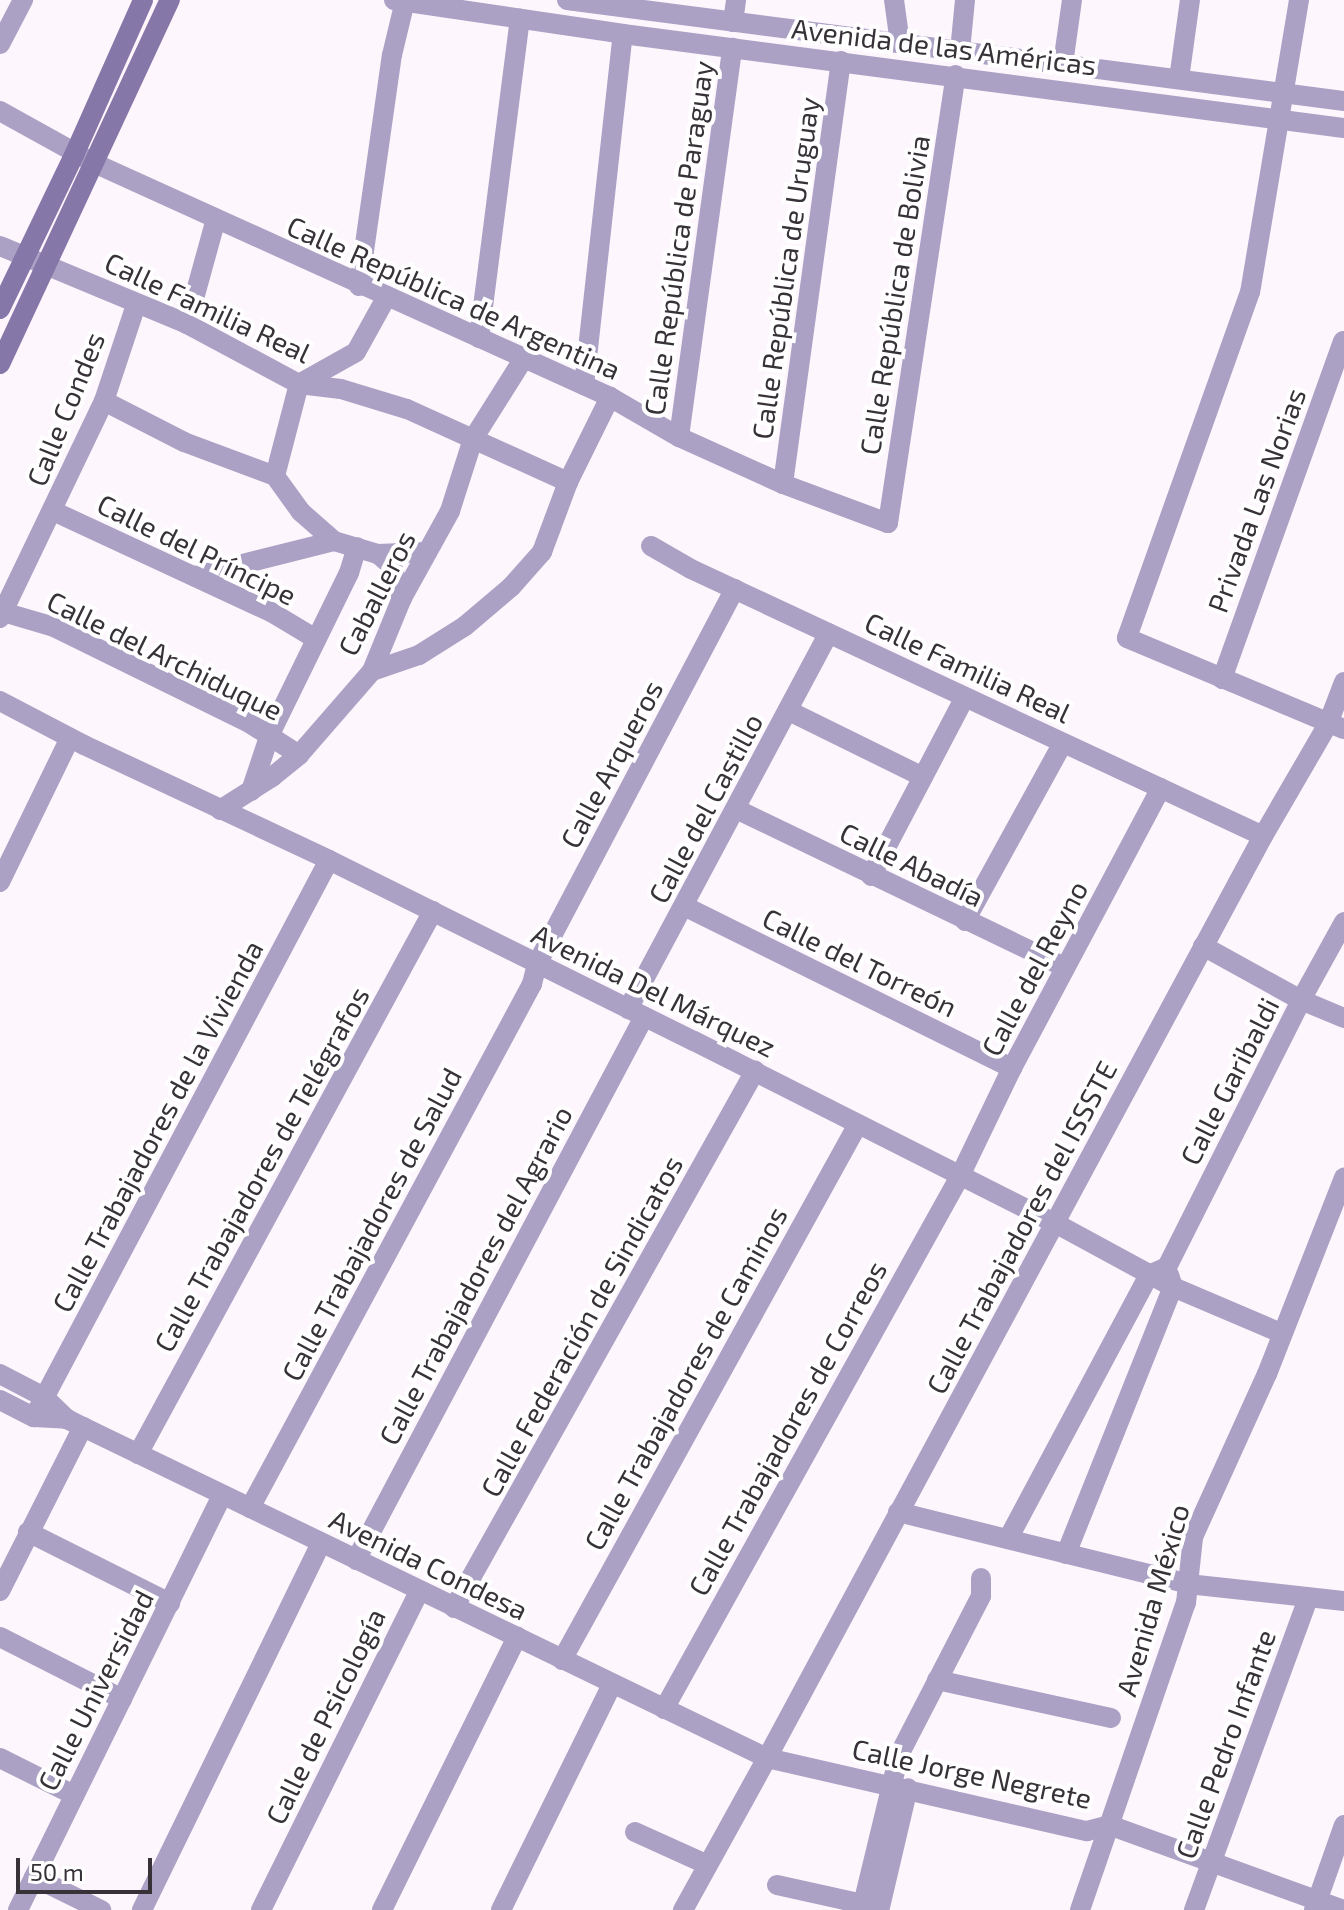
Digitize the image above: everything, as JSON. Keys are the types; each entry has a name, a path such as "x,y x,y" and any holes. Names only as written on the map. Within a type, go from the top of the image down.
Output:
{"main road":[{"path":"0,309 75,153 143,0"},
{"path":"0,364 170,0"}],"street":[{"path":"0,44 23,0"},
{"name":"Avenida de las Américas","path":"567,0 619,4 733,22 1344,101"},
{"path":"733,22 736,0"},
{"path":"894,0 900,43"},
{"path":"960,51 965,0"},
{"path":"1063,64 1072,0"},
{"path":"1179,79 1190,0"},
{"path":"1299,0 1250,292 1127,638 1336,727"},
{"path":"359,286 399,1"},
{"name":"Avenida de las Américas","path":"399,1 623,34 1344,128"},
{"path":"479,338 520,19"},
{"path":"584,385 623,34"},
{"name":"Calle República de Paraguay","path":"679,437 732,48"},
{"name":"Calle República de Uruguay","path":"783,484 841,61"},
{"name":"Calle República de Bolivia","path":"888,523 956,75"},
{"name":"Calle República de Argentina","path":"0,111 94,163 359,286 610,397 679,437 783,484 888,523"},
{"path":"187,324 216,219"},
{"name":"Calle Familia Real","path":"0,246 187,324 299,384 341,389 407,409 568,482"},
{"path":"275,476 299,384 356,352 387,296"},
{"name":"Calle Condes","path":"2,615 104,401 136,305"},
{"name":"Privada Las Norias","path":"1222,679 1343,341"},
{"name":"Caballeros","path":"220,810 299,755 372,671 402,598 450,511 473,439 524,358"},
{"path":"372,671 419,655 465,626 511,587 542,552 568,482 610,397"},
{"path":"104,401 184,442 275,476 301,512 334,541 378,554 427,552"},
{"name":"Calle del Príncipe","path":"53,511 271,612 316,639"},
{"path":"195,576 334,541"},
{"name":"Calle Familia Real","path":"651,546 735,589 1263,836"},
{"path":"251,791 270,734 357,547"},
{"path":"378,554 398,576 402,598"},
{"name":"Calle Arqueros","path":"537,964 735,589"},
{"name":"Calle del Archiduque","path":"2,615 54,627 270,734 299,755"},
{"name":"Calle del Castillo","path":"636,1013 684,906 829,633"},
{"name":"Calle Trabajadores del ISSSTE","path":"683,1910 1263,836 1336,727 1344,682"},
{"path":"871,876 965,697"},
{"name":"Avenida Del Márquez","path":"0,701 70,738 433,911 960,1176 1158,1271"},
{"path":"789,711 923,777"},
{"path":"0,882 70,738"},
{"path":"965,921 1063,743"},
{"name":"Calle del Reyno","path":"960,1176 1012,1068 1161,788"},
{"name":"Calle Abadía","path":"736,809 1065,967"},
{"name":"Calle Trabajadores de la Vivienda","path":"34,1417 329,860"},
{"name":"Calle del Torreón","path":"684,906 1012,1068"},
{"name":"Calle Trabajadores de Telégrafos","path":"138,1454 433,911"},
{"name":"Calle Garibaldi","path":"1008,1539 1158,1271 1344,922"},
{"path":"1203,946 1301,1000 1344,1018"},
{"name":"Calle Trabajadores de Salud","path":"250,1508 532,984 537,964"},
{"name":"Calle Trabajadores del Agrario","path":"356,1560 636,1013"},
{"name":"Calle Federación de Sindicatos","path":"454,1608 755,1071"},
{"name":"Calle Trabajadores de Caminos","path":"562,1660 858,1124"},
{"name":"Calle Trabajadores de Correos","path":"664,1709 960,1176"},
{"name":"Avenida México","path":"1080,1910 1186,1603 1193,1537 1267,1374 1344,1180"},
{"path":"1158,1271 1173,1287 1281,1333"},
{"path":"1066,1554 1173,1287"},
{"name":"Avenida Condesa","path":"0,1374 44,1397 75,1423 767,1758"},
{"name":"Avenida Condesa","path":"0,1400 34,1417 75,1423"},
{"path":"0,1591 75,1423"},
{"name":"Calle Universidad","path":"18,1910 222,1495"},
{"path":"898,1512 1188,1584 1344,1601"},
{"path":"28,1532 170,1603"},
{"path":"142,1910 321,1543"},
{"path":"777,1885 878,1907 900,1786 899,1755 981,1596 981,1578"},
{"name":"Calle de Psicología","path":"261,1910 419,1592"},
{"name":"Calle Pedro Infante","path":"1194,1910 1308,1598"},
{"path":"0,1637 122,1699"},
{"path":"382,1910 517,1637"},
{"path":"937,1680 1111,1718"},
{"path":"501,1910 612,1684"},
{"path":"0,1758 74,1795"},
{"name":"Calle Jorge Negrete","path":"767,1758 1087,1831 1109,1825 1212,1861 1315,1905 1344,1910"},
{"path":"1315,1905 1344,1825"},
{"path":"635,1832 706,1864"},
{"path":"34,1877 101,1910"}]}
